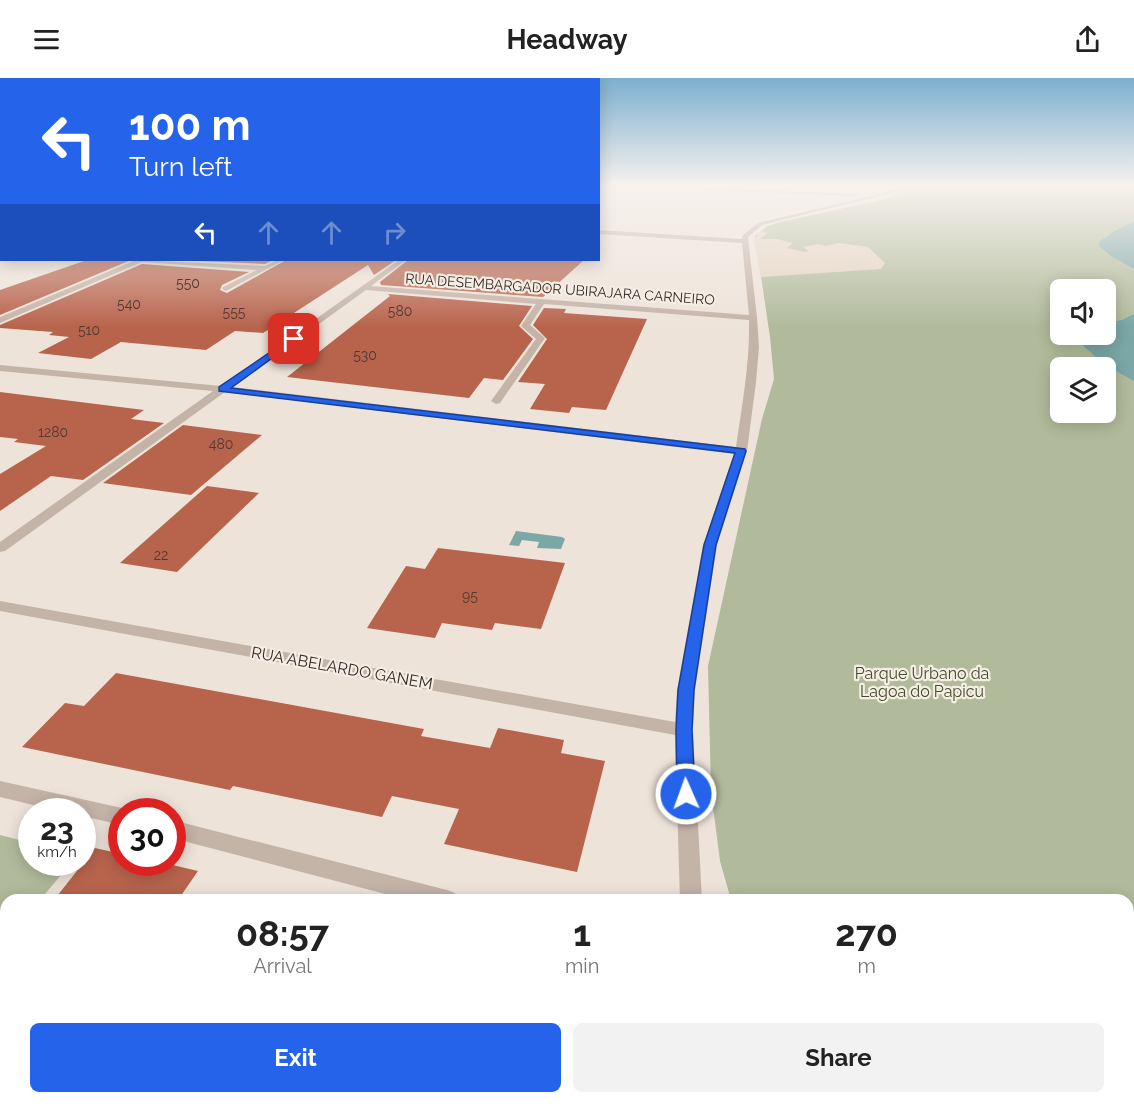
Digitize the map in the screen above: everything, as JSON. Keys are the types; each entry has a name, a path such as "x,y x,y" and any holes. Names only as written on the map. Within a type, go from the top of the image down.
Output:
{"street":[{"path":"600,232 744,241"},
{"path":"690,894 684,730 686,690 710,545 741,451 751,382 754,347 753,318 744,241 749,232"},
{"path":"0,320 139,261"},
{"path":"156,261 265,268"},
{"path":"226,290 279,261"},
{"path":"0,548 402,261"},
{"name":"RUA DESEMBARGADOR UBIRAJARA CARNEIRO","path":"365,288 753,318"},
{"path":"496,400 541,338 525,326 542,301"},
{"path":"0,368 223,389 741,451"},
{"name":"RUA ABELARDO GANEM","path":"0,606 684,730"},
{"path":"0,789 108,815"},
{"path":"186,833 424,894"}],"green space":[{"name":"Parque Urbano da Lagoa do Papicu","path":"760,232 1134,232 1134,894 729,894 720,861 711,791 708,666 762,419 774,379 755,236"},
{"path":"0,835 18,840 18,876 60,876 45,894 0,894"}],"shaded area":[{"path":"760,232 764,232 768,233 760,239 777,239 793,243 787,248 806,252 808,251 803,247 818,244 826,246 839,243 868,247 885,263 881,269 761,277 754,240"}],"water":[{"path":"1114,232 1134,232 1134,269 1111,256 1099,246 1099,242"},
{"path":"1134,314 1134,381 1116,371 1116,357 1096,357 1082,345 1116,345 1116,321"},
{"path":"516,531 565,539 561,549 537,548 539,542 522,540 519,546 509,545"}],"building":[{"path":"84,261 129,261 0,315 0,290"},
{"path":"197,261 271,261 265,264"},
{"path":"284,261 395,261 374,275 368,265 263,333 235,331 206,350 121,342 91,359 38,353 69,337 49,335 53,332 0,328 0,325 142,264 249,272 222,285 220,290 227,293"},
{"path":"407,261 583,261 543,297 381,285 380,282"},
{"path":"388,294 532,306 519,326 533,339 503,380 484,378 469,398 287,377 390,296"},
{"path":"544,308 566,309 564,313 647,319 606,410 572,407 569,413 530,409 545,384 518,382 547,339 533,325"},
{"path":"0,392 144,410 131,419 164,423 83,480 51,476 0,511 0,474 46,446 14,442 18,439 0,437"},
{"path":"183,425 262,435 191,495 103,483"},
{"path":"207,486 259,493 177,572 120,563"},
{"path":"438,548 565,563 541,629 495,623 492,630 442,623 435,638 367,628 406,566 425,569"},
{"path":"116,673 424,729 421,736 490,748 498,728 564,740 561,753 605,761 577,872 444,844 459,809 392,796 382,817 233,786 230,790 22,747 65,703 84,706"},
{"path":"96,848 108,851 108,876 186,876 186,868 198,871 182,894 59,894 73,876 96,876"}],"route":[{"path":"294,339 223,389 741,451 710,545 686,690 684,730 686,794"}]}
